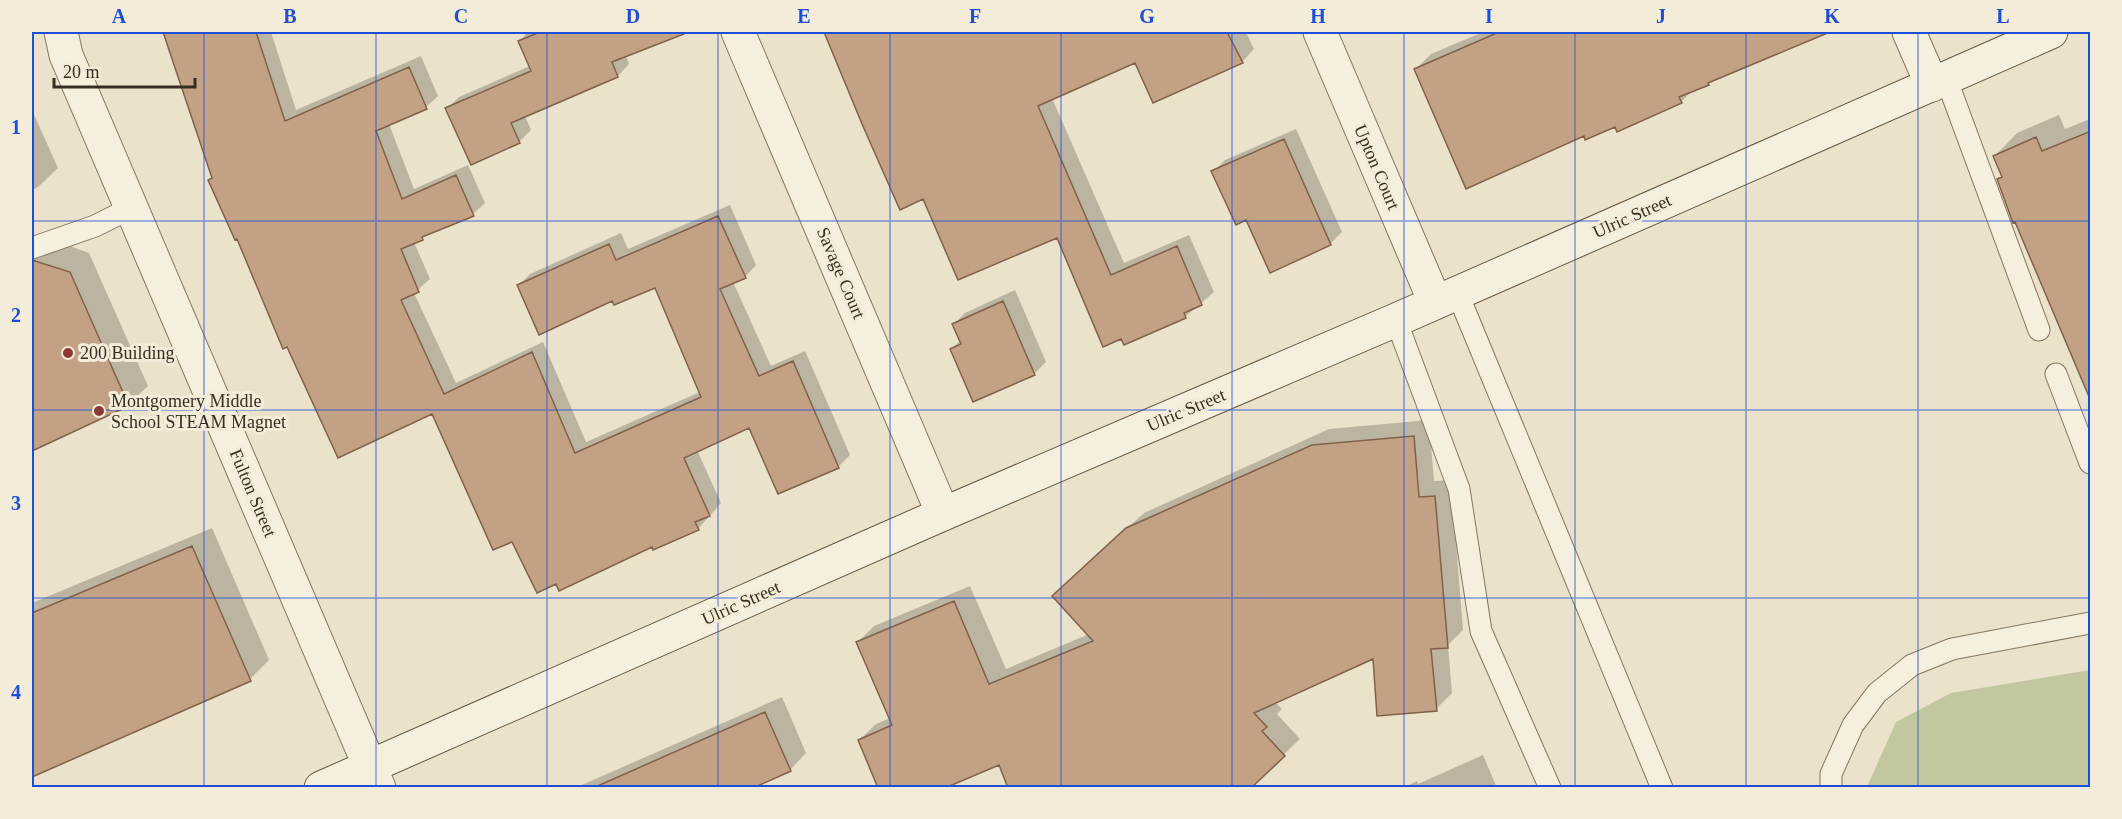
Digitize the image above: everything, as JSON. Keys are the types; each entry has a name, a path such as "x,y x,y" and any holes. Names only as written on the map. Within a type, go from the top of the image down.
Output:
{"main road":[{"name":"Fulton Street","path":"61,32 66,55 374,777"},
{"name":"Savage Court","path":"738,32 943,514"},
{"name":"Upton Court","path":"1320,32 1446,297"},
{"path":"1909,32 1939,82"},
{"name":"Ulric Street","path":"321,788 374,777 943,514 1396,320 2051,32"}],"lane":[{"path":"1939,82 2038,330"},
{"path":"32,248 95,226 131,208"},
{"path":"1446,297 1662,788"},
{"path":"1396,320 1459,489 1481,631 1550,788"},
{"path":"2056,374 2091,463"},
{"path":"1830,788 1830,774 1853,725 1877,693 1912,665 1952,649 2091,622"}],"green space":[{"path":"2090,670 2090,787 1867,787 1896,722 1951,693"}],"building":[{"path":"163,32 256,32 285,121 409,67 427,109 376,131 402,199 456,175 474,216 422,237 423,240 401,249 419,292 401,300 444,394 532,352 575,453 701,397 655,288 614,305 612,301 539,335 517,285 609,244 616,260 718,216 746,278 720,289 759,376 793,361 839,468 778,494 749,428 684,458 710,516 695,522 699,530 653,550 652,547 559,591 556,584 537,593 512,542 493,550 432,414 338,458 287,347 283,349 237,239 235,240 208,180 212,178"},
{"path":"540,32 684,32 684,34 612,62 618,77 511,123 520,143 471,165 445,108 531,71 518,41"},
{"path":"824,32 1227,32 1243,63 1153,103 1135,63 1038,106 1111,275 1177,246 1202,305 1184,313 1186,318 1124,345 1121,339 1103,347 1057,238 958,280 923,199 900,210"},
{"path":"1499,32 1830,32 1708,83 1709,85 1679,97 1682,103 1617,132 1615,127 1585,140 1584,136 1466,189 1414,69"},
{"path":"2091,131 2090,399 2015,222 2013,223 1997,179 2002,177 1993,156 2036,137 2042,151"},
{"path":"1284,139 1331,245 1270,273 1246,220 1236,225 1211,171"},
{"name":"200 Building","path":"32,260 70,272 129,406 32,451"},
{"path":"1003,301 1035,375 973,402 950,349 961,344 952,324"},
{"path":"1414,436 1419,497 1435,496 1448,648 1431,649 1437,711 1377,716 1373,659 1254,713 1267,727 1262,731 1285,756 1251,788 1008,788 999,765 945,788 878,788 858,740 892,725 856,642 954,601 989,684 1093,641 1052,596 1126,528 1312,445"},
{"path":"192,546 251,681 32,777 32,613"},
{"path":"765,712 791,771 753,788 593,788"}],"place":[{"name":"200 Building","path":"68,353"},
{"name":"Montgomery Middle School STEAM Magnet","path":"99,411"}]}
